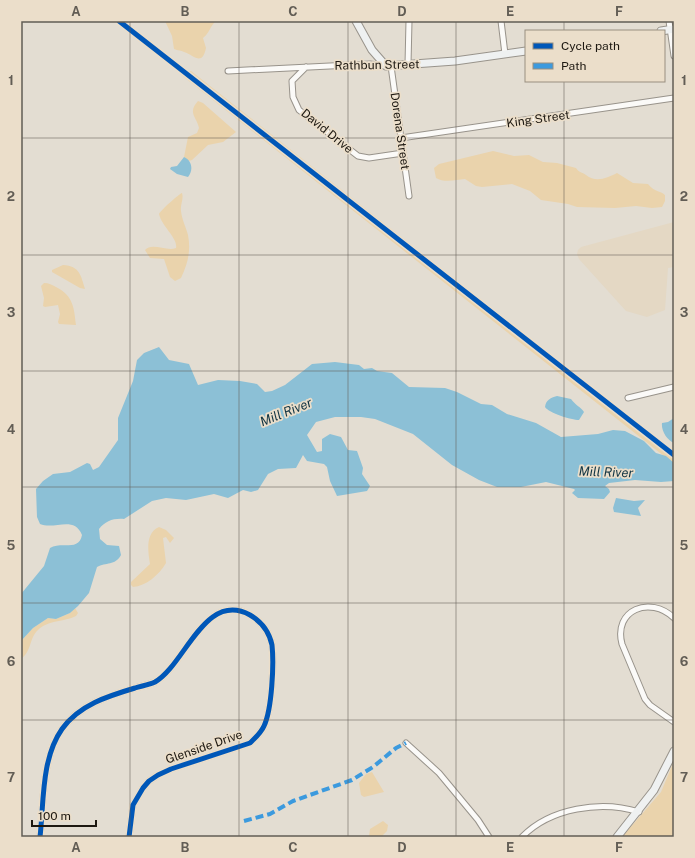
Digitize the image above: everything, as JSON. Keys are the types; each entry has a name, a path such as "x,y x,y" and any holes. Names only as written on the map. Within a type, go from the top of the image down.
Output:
{"street":[{"path":"356,21 372,50 388,66"},
{"path":"408,64 409,21"},
{"path":"501,21 505,54"},
{"path":"669,21 672,29 674,56"},
{"name":"Rathbun Street","path":"228,71 370,64 388,66 456,61 525,51"},
{"name":"Dorena Street","path":"388,66 401,138 409,196"},
{"name":"David Drive","path":"306,67 292,81 295,105 303,114 358,156 369,158 403,153"},
{"name":"King Street","path":"401,138 674,98"},
{"path":"628,398 674,386"},
{"path":"674,618 659,607 650,606 641,608 626,618 621,635 622,644 645,699 674,722"},
{"name":"Glenside Drive","path":"40,837 48,762 52,747 62,728 72,718 95,702 153,683 166,675 200,628 212,617 222,612 232,610 244,612 262,624 270,637 272,645 269,707 264,727 258,736 250,743 165,772 149,781 133,805 130,837"},
{"path":"406,743 439,773 478,820 489,837"},
{"path":"617,837 639,812 654,790 674,750"},
{"path":"522,837 543,821 574,810 606,807 622,808 639,812"}],"shaded area":[{"path":"165,21 216,21 203,38 206,48 202,57 197,58 183,51 174,49 172,36"},
{"path":"191,71 674,452 674,464 180,74"},
{"path":"198,101 203,103 236,132 223,142 208,145 189,161 184,157 188,137 197,133 199,128 193,112 193,109"},
{"path":"493,151 514,156 529,155 543,162 557,163 576,168 579,172 594,179 602,179 617,173 633,183 648,184 653,189 665,195 665,201 662,207 652,208 636,206 615,208 577,207 568,204 541,200 530,191 512,184 482,187 476,186 465,179 446,181 436,178 434,168 439,164"},
{"path":"182,193 183,198 181,211 188,235 189,252 181,278 175,281 170,277 164,259 150,258 145,250 152,247 168,249 176,248 175,240 163,223 159,214 170,202"},
{"path":"674,222 674,267 668,268 665,310 647,317 626,311 579,259 577,254 581,247"},
{"path":"63,265 73,267 79,272 85,289 80,288 52,272 52,270"},
{"path":"44,283 50,284 62,291 70,299 74,308 76,325 59,324 60,314 58,305 43,306 44,298 41,286"},
{"path":"159,527 166,530 174,538 170,543 166,537 163,538 166,563 160,572 152,579 143,585 133,587 131,582 150,564 148,549 149,538 151,534"},
{"path":"75,608 78,613 76,616 46,624 38,630 33,637 25,656 21,659 21,641 33,628 48,618 56,619 70,613"},
{"path":"674,761 674,837 622,837 661,792"},
{"path":"372,772 384,792 364,797 361,795 359,783 366,774"},
{"path":"383,821 388,825 387,831 381,837 369,837 370,829"}],"water":[{"path":"184,157 191,164 191,172 188,177 177,174 170,169 171,167 177,166"},
{"name":"Mill River","path":"159,347 169,360 189,364 198,385 218,380 240,381 257,384 265,392 272,391 285,385 312,364 335,362 359,365 364,369 372,368 377,371 392,373 409,387 445,388 457,392 481,404 492,405 507,414 536,423 561,437 598,434 613,430 625,431 644,441 656,453 666,456 674,463 674,481 661,482 635,480 609,483 605,486 610,492 604,499 578,498 572,493 575,490 574,489 546,482 521,487 497,487 479,480 452,465 413,434 375,419 361,417 335,417 316,422 307,435 317,452 322,451 322,439 330,434 341,437 348,450 357,451 363,468 362,474 370,486 367,491 337,496 330,481 327,467 324,464 307,461 303,455 296,468 278,469 268,474 258,490 251,492 243,490 228,498 214,494 186,500 166,498 152,501 124,519 110,521 101,526 99,529 100,539 107,545 119,546 121,555 119,558 116,561 97,567 89,593 70,613 56,619 48,618 33,628 21,641 21,594 44,566 50,548 59,545 73,545 80,540 82,535 79,529 69,524 40,524 37,517 36,489 43,481 53,474 70,472 87,463 90,464 93,470 99,467 118,440 118,418 133,381 137,360 144,353"},
{"path":"557,396 571,399 583,410 584,412 579,420 560,416 551,412 545,407 549,400"},
{"path":"674,418 674,443 665,435 662,429 662,423 668,422"},
{"path":"616,498 634,501 645,500 638,508 641,516 614,512 613,508"}],"marked path":[{"path":"244,821 270,814 293,801 352,780 373,767 396,748 406,743"}],"cycle path":[{"path":"119,21 674,455"},
{"path":"40,837 43,795 50,754 55,741 69,721 95,702 115,694 155,682 166,673 208,621 220,613 234,610 250,615 264,627 269,635 272,645 273,663 271,698 263,729 250,743 171,769 149,781 133,805 129,837"}]}
